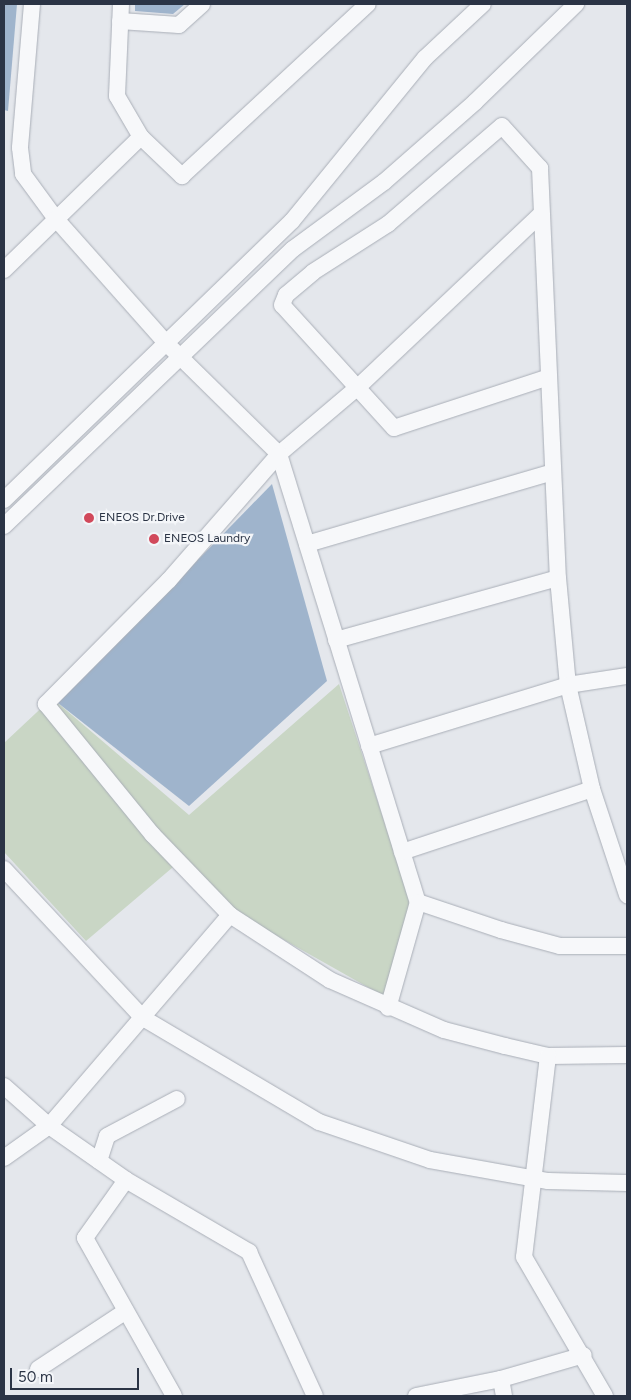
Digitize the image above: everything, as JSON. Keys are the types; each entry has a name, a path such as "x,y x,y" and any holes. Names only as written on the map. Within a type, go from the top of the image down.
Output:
{"street":[{"path":"32,4 20,148 23,174 56,219 166,342 182,355 279,454 418,902 388,1008"},
{"path":"121,4 117,96 140,137 182,176 368,4"},
{"path":"120,21 179,25 202,4"},
{"path":"4,500 292,221 425,58 483,4"},
{"path":"4,526 293,249 384,182 475,102 576,4"},
{"path":"549,377 394,428 282,305 286,295 313,272 388,224 502,126 540,168 558,578 568,685 592,789 627,895"},
{"path":"4,270 140,137"},
{"path":"541,214 358,387 279,454 168,580 46,704 152,835 230,915 330,980 388,1008 444,1030 548,1056 627,1055"},
{"path":"307,544 553,472"},
{"path":"336,640 558,578"},
{"path":"369,746 568,685 627,676"},
{"path":"402,852 592,789"},
{"path":"4,869 143,1018 319,1122 430,1160 534,1178 627,1183"},
{"path":"418,902 560,946 627,946"},
{"path":"4,1158 50,1126 230,915"},
{"path":"548,1056 524,1257 584,1355 605,1396"},
{"path":"4,1086 50,1126 126,1180 249,1252 316,1396"},
{"path":"99,1161 107,1136 177,1099"},
{"path":"126,1180 85,1238 174,1396"},
{"path":"38,1368 126,1311"},
{"path":"416,1396 461,1391 584,1355"},
{"path":"501,1379 504,1396"}],"green space":[{"path":"339,684 412,906 387,998 231,910 179,862 86,941 4,852 4,743 52,698 189,815"}],"water":[{"path":"4,4 17,4 8,111 4,110"},
{"path":"135,4 185,4 173,14 135,11"},
{"path":"272,484 327,681 189,806 58,703"}],"place":[{"name":"ENEOS Dr.Drive","path":"89,518"},
{"name":"ENEOS Laundry","path":"154,539"}]}
